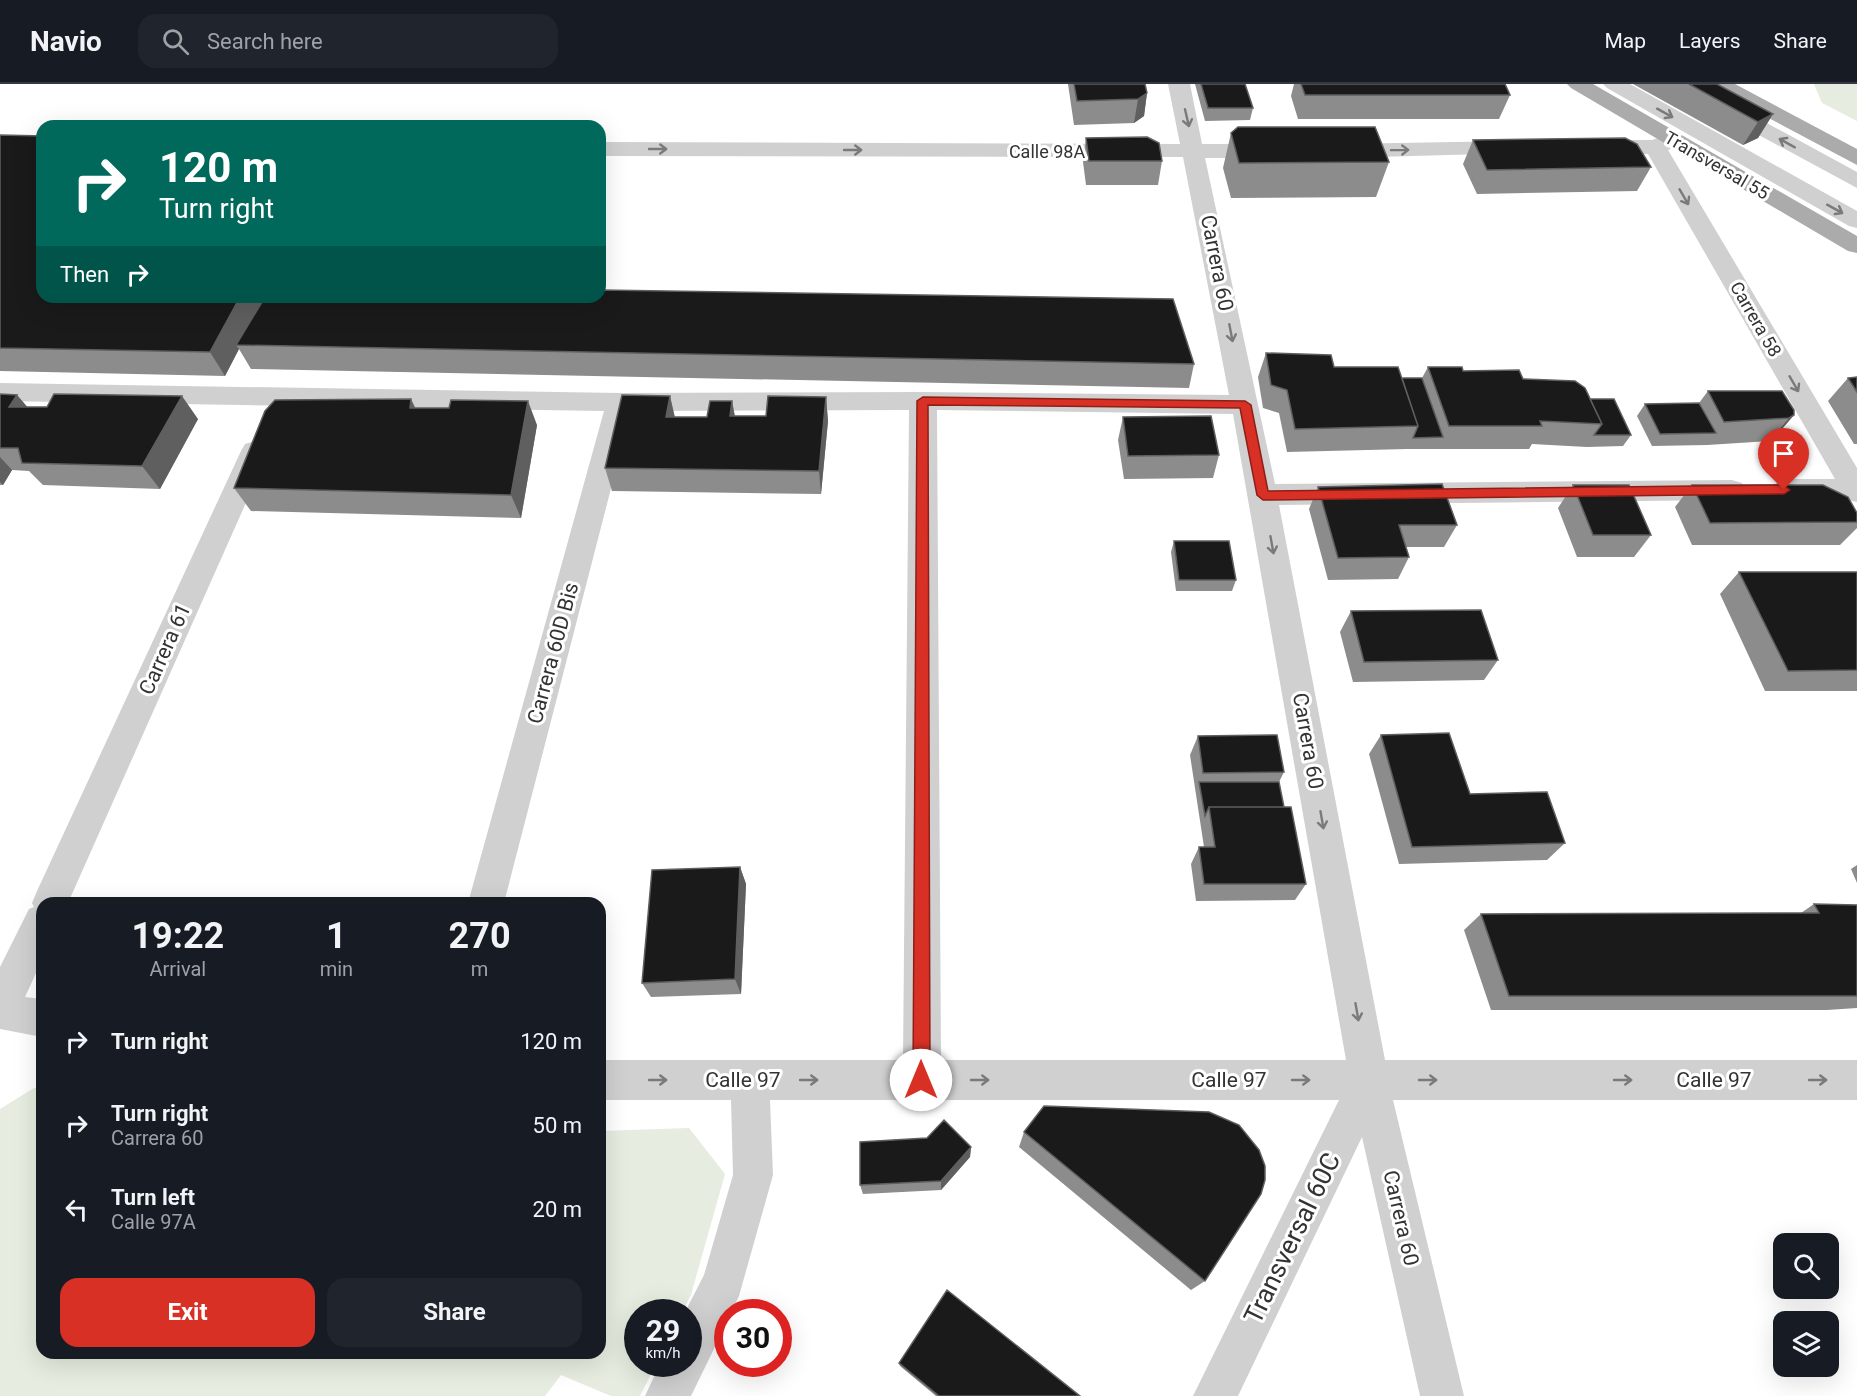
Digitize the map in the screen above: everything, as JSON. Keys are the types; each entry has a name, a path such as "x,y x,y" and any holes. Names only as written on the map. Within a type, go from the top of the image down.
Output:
{"main road":[{"name":"Transversal 55","path":"1578,84 1664,143 1857,246"},
{"path":"1719,84 1857,159"}],"street":[{"name":"Carrera 60","path":"1179,84 1195,152 1263,495 1369,1080 1442,1396"},
{"path":"1614,84 1857,221"},
{"path":"1679,84 1857,182"},
{"path":"1572,148 1664,143"},
{"name":"Carrera 58","path":"1664,143 1856,490"},
{"path":"1324,151 1537,148"},
{"name":"Calle 98A","path":"606,149 1289,151"},
{"path":"0,392 620,402 923,401 1245,405"},
{"name":"Carrera 61","path":"53,897 282,395"},
{"path":"921,1080 923,401"},
{"name":"Carrera 60D Bis","path":"488,897 620,402"},
{"path":"1263,495 1856,490"},
{"path":"36,934 0,1009 36,1017"},
{"name":"Calle 97","path":"606,1080 1857,1080"},
{"path":"702,1325 724,1281 753,1175 750,1080"},
{"name":"Transversal 60C","path":"1215,1396 1369,1080"},
{"path":"667,1396 676,1377"}],"shaded area":[{"path":"1814,84 1857,84 1857,121 1822,103"},
{"path":"36,1088 36,1359 606,1359 606,1131 689,1128 725,1174 689,1299 624,1299 624,1377 650,1377 640,1396 611,1396 561,1375 545,1396 0,1396 0,1109"}],"building":[{"path":"1074,84 1145,84 1147,93 1138,99 1077,101"},
{"path":"1201,84 1245,84 1253,108 1208,108"},
{"path":"1301,84 1505,84 1510,95 1305,95"},
{"path":"1689,84 1717,84 1773,114 1758,122"},
{"path":"1238,127 1375,127 1389,162 1239,163 1231,133"},
{"path":"0,135 36,136 36,303 237,303 210,352 0,348"},
{"path":"1147,137 1159,143 1162,161 1089,161 1086,138"},
{"path":"1625,138 1637,144 1651,167 1487,170 1473,140"},
{"path":"606,290 1173,299 1194,364 236,345 261,303 606,303"},
{"path":"1266,353 1331,355 1334,367 1398,367 1418,426 1295,429 1287,390 1271,385"},
{"path":"1428,367 1462,367 1463,371 1519,370 1523,379 1575,381 1585,388 1602,424 1540,421 1542,426 1449,426"},
{"path":"1857,377 1857,392 1848,378"},
{"path":"1402,378 1422,378 1443,437 1413,438 1418,426"},
{"path":"1708,391 1782,391 1794,410 1794,415 1789,418 1724,422"},
{"path":"0,394 17,395 9,407 47,407 54,394 182,396 142,466 22,463 18,448 0,448"},
{"path":"622,395 670,396 666,417 707,417 710,401 732,401 730,416 766,416 768,396 826,397 819,471 605,468"},
{"path":"411,399 410,408 449,408 451,400 528,401 511,495 234,488 265,411 275,400"},
{"path":"1590,399 1614,399 1631,435 1594,435 1602,424"},
{"path":"1699,403 1716,433 1660,434 1645,404"},
{"path":"1211,416 1219,455 1128,456 1123,417"},
{"path":"1442,484 1457,525 1399,525 1409,557 1338,558 1318,487"},
{"path":"1573,485 1629,485 1651,535 1593,535"},
{"path":"1692,485 1823,485 1848,497 1857,513 1857,522 1710,523"},
{"path":"1174,541 1229,541 1236,580 1179,580"},
{"path":"1739,572 1857,572 1857,670 1788,671"},
{"path":"1481,610 1498,660 1364,662 1351,611"},
{"path":"1449,733 1470,794 1547,792 1565,843 1412,847 1381,735"},
{"path":"1277,735 1284,772 1203,773 1198,736"},
{"path":"1199,782 1279,782 1284,807 1209,807 1205,816"},
{"path":"1209,807 1291,807 1306,884 1204,884 1199,847 1215,847"},
{"path":"740,867 735,979 642,983 652,870"},
{"path":"1814,904 1857,905 1857,996 1509,996 1481,914 1819,913"},
{"path":"1044,1106 1209,1112 1239,1125 1259,1150 1265,1166 1265,1180 1261,1194 1205,1281 1024,1132"},
{"path":"944,1120 971,1147 941,1181 860,1185 860,1142 927,1138"},
{"path":"947,1290 1080,1396 939,1396 899,1363"}],"route":[{"path":"921,1080 923,401 1245,405 1263,495 1784,490"}]}
